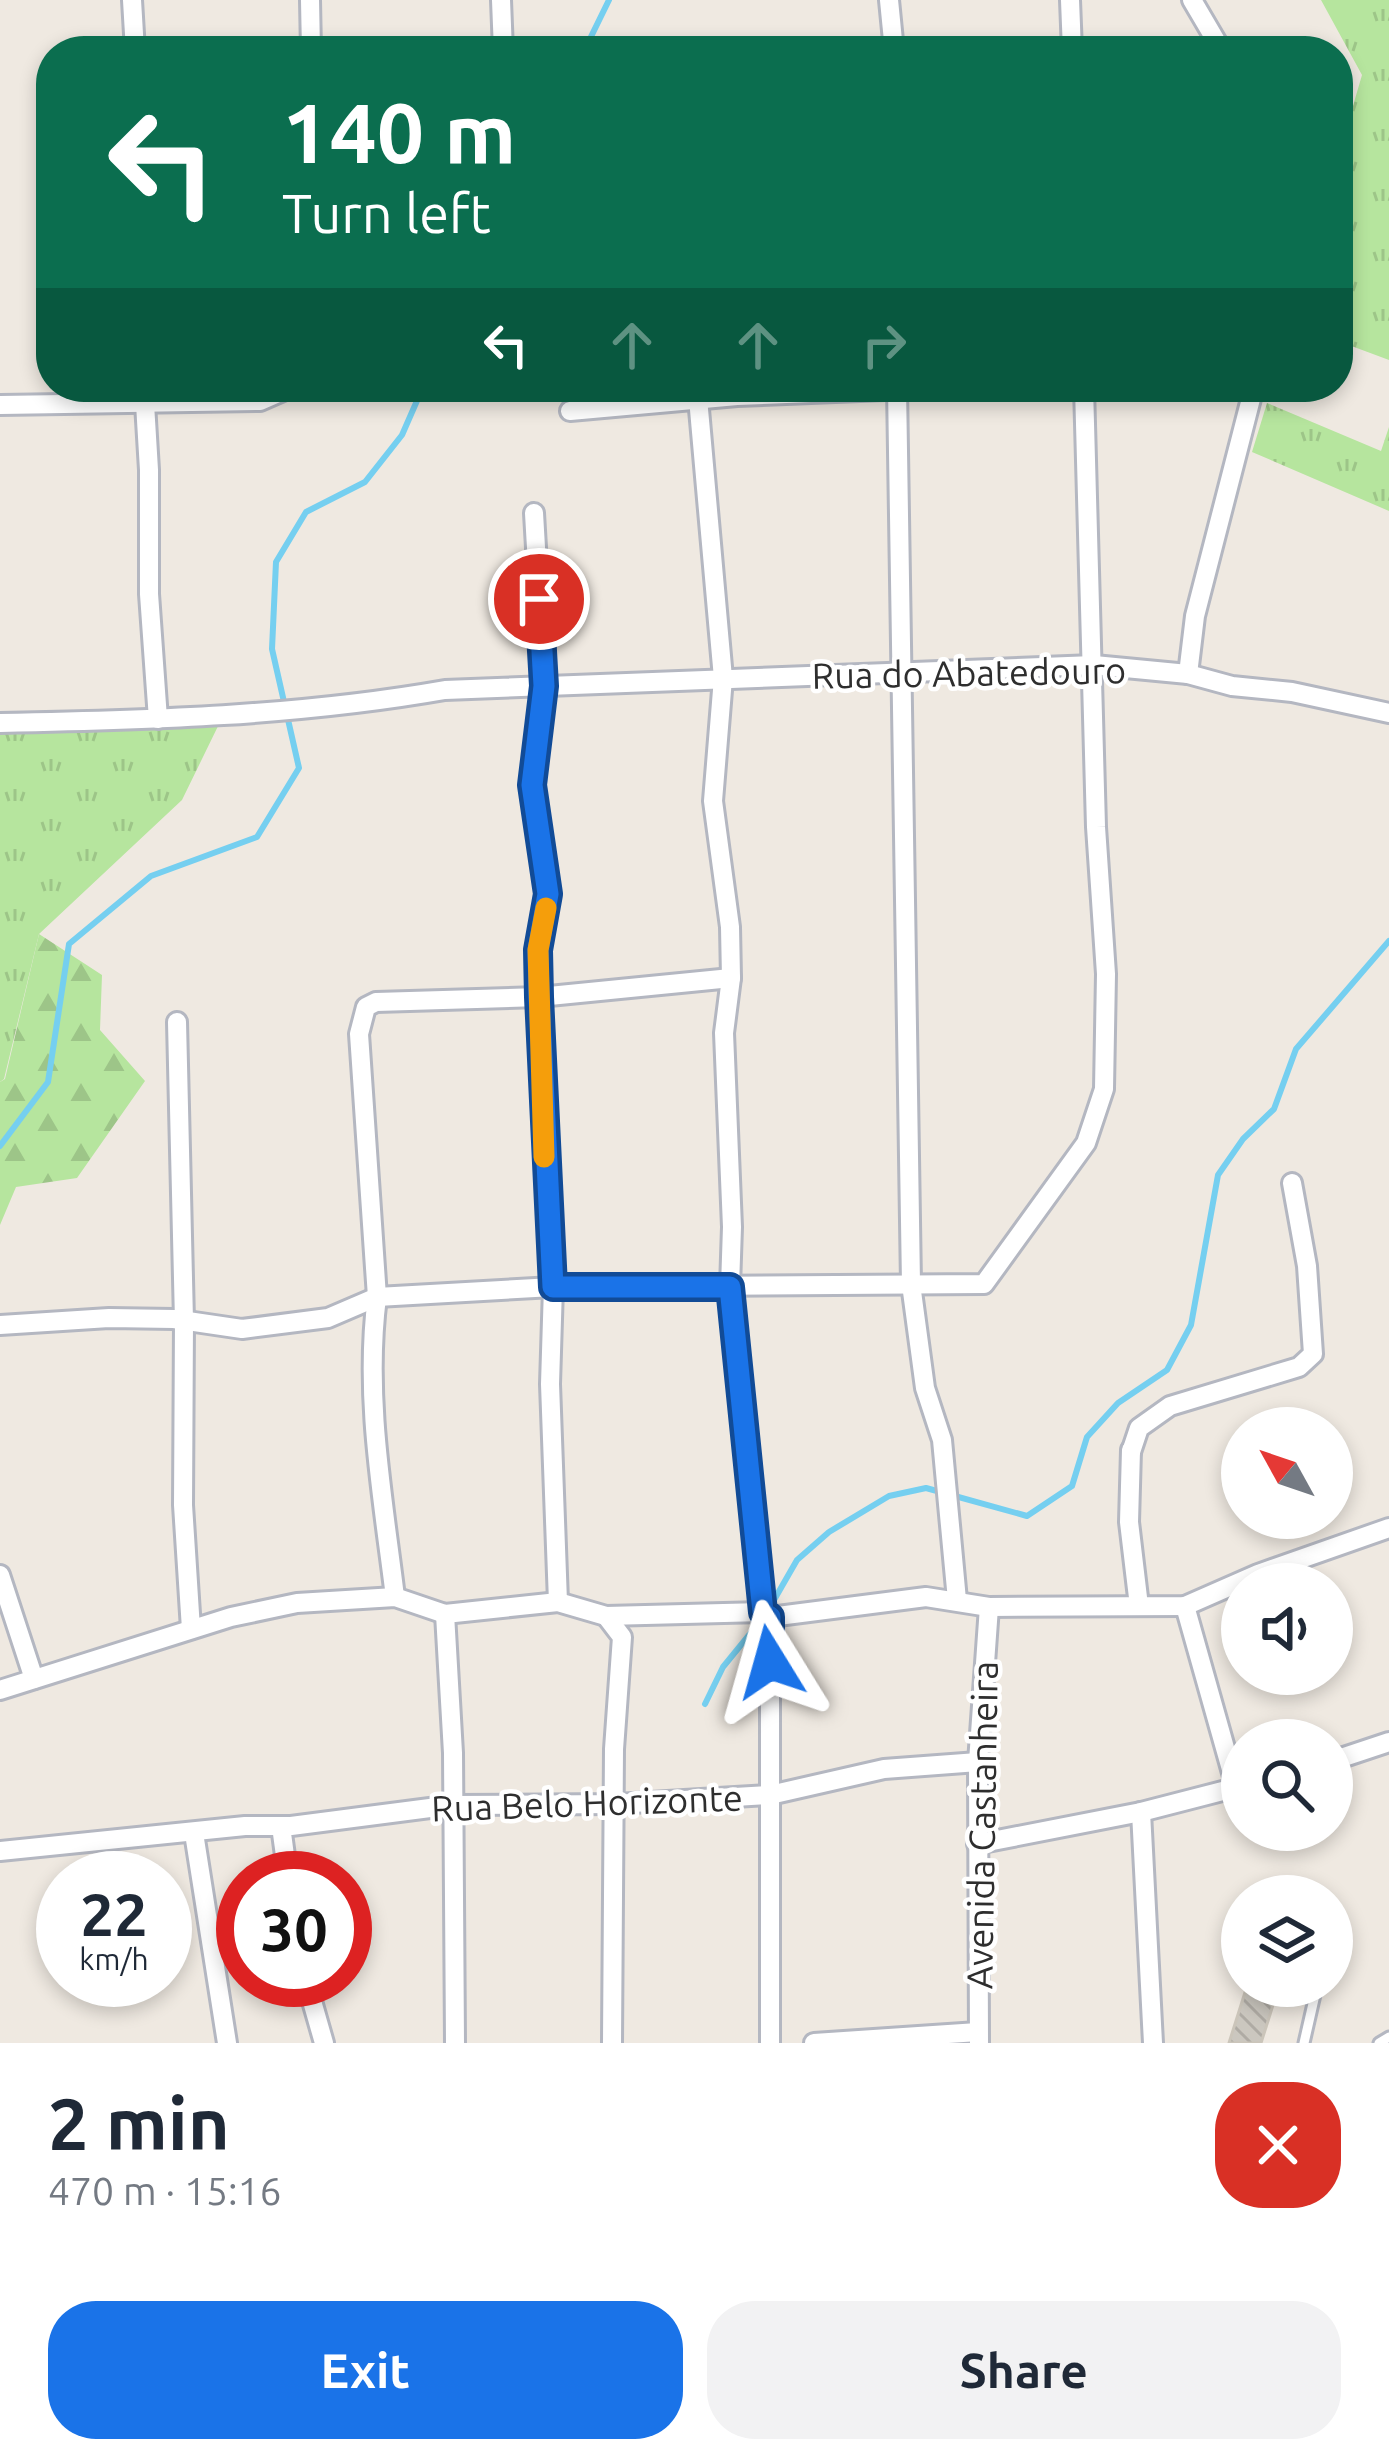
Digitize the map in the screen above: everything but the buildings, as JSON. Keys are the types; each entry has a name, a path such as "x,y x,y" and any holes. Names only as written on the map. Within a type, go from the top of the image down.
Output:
{"street":[{"path":"132,0 134,36"},
{"path":"310,0 310,36"},
{"path":"501,0 502,36"},
{"path":"889,0 893,36"},
{"path":"1070,0 1071,36"},
{"path":"1192,0 1213,36"},
{"path":"0,404 36,402"},
{"path":"144,402 158,719"},
{"path":"571,410 630,402"},
{"path":"698,402 723,678 713,801 730,927 731,978 724,1034 730,1287 766,1615 770,2043"},
{"path":"897,402 911,1284 925,1388 942,1440 957,1600"},
{"path":"0,1325 109,1318 242,1329 328,1318 377,1297 553,1287 984,1285 1086,1143 1104,1089 1106,974 1096,827 1085,402"},
{"path":"1188,674 1196,616 1250,402"},
{"path":"534,513 544,686 532,785 548,894 538,950 553,1287 550,1384 558,1601"},
{"name":"Rua do Abatedouro","path":"0,723 158,719 356,705 445,690 1094,665 1188,674 1389,713"},
{"path":"394,1598 372,1396 371,1334 377,1297 359,1034 366,1007 376,1002 539,997 731,978"},
{"path":"178,1022 182,1505 191,1629"},
{"path":"1139,1606 1129,1522 1131,1451 1139,1428 1170,1406 1299,1367 1313,1354 1307,1266 1292,1183"},
{"path":"0,1690 191,1629 297,1603 394,1598 445,1613 558,1601 606,1616 766,1615 926,1597 989,1607 1185,1606 1258,1574 1387,1535"},
{"path":"0,1575 34,1679"},
{"path":"1185,1606 1221,1726"},
{"name":"Avenida Castanheira","path":"978,2038 978,1762 989,1607"},
{"path":"445,1613 455,2043"},
{"path":"606,1616 622,1637 614,1749 612,2043"},
{"path":"1353,1754 1389,1742"},
{"name":"Rua Belo Horizonte","path":"0,1851 453,1805 616,1804 770,1795 884,1768 978,1762"},
{"path":"977,1844 1141,1812 1221,1791"},
{"path":"1141,1812 1153,2043"},
{"path":"281,1826 284,1851"},
{"path":"194,1834 227,2043"},
{"path":"314,2007 324,2043"},
{"path":"814,2043 978,2038"}],"lane":[{"path":"1304,2043 1312,2007"},
{"path":"1379,2043 1389,2037"}],"green space":[{"path":"1321,0 1389,0 1389,360 1353,347 1353,106 1362,75 1353,59 1353,36 1341,36"},
{"path":"1267,403 1381,451 1389,427 1389,511 1252,452"},
{"path":"221,720 182,800 39,934 0,1082 0,730"},
{"path":"39,934 102,975 100,1030 145,1081 77,1178 16,1187 0,1225 0,1082 5,1079"}],"waterway":[{"path":"591,36 609,0"},
{"path":"0,1146 48,1082 69,944 151,876 257,837 299,768 272,649 276,562 306,512 365,482 402,435 416,402"},
{"path":"770,1607 797,1560 829,1532 889,1496 926,1488 1027,1516 1072,1486 1087,1437 1118,1403 1167,1370 1191,1325 1218,1175 1243,1139 1274,1109 1296,1049 1389,941"},
{"path":"705,1704 723,1667 763,1618"}],"slow traffic":[{"path":"544,1157 538,950 546,908"}],"route":[{"path":"539,599 544,686 532,785 548,894 538,950 553,1287 730,1287 750,1506 763,1612 770,1617 770,1662"}]}
